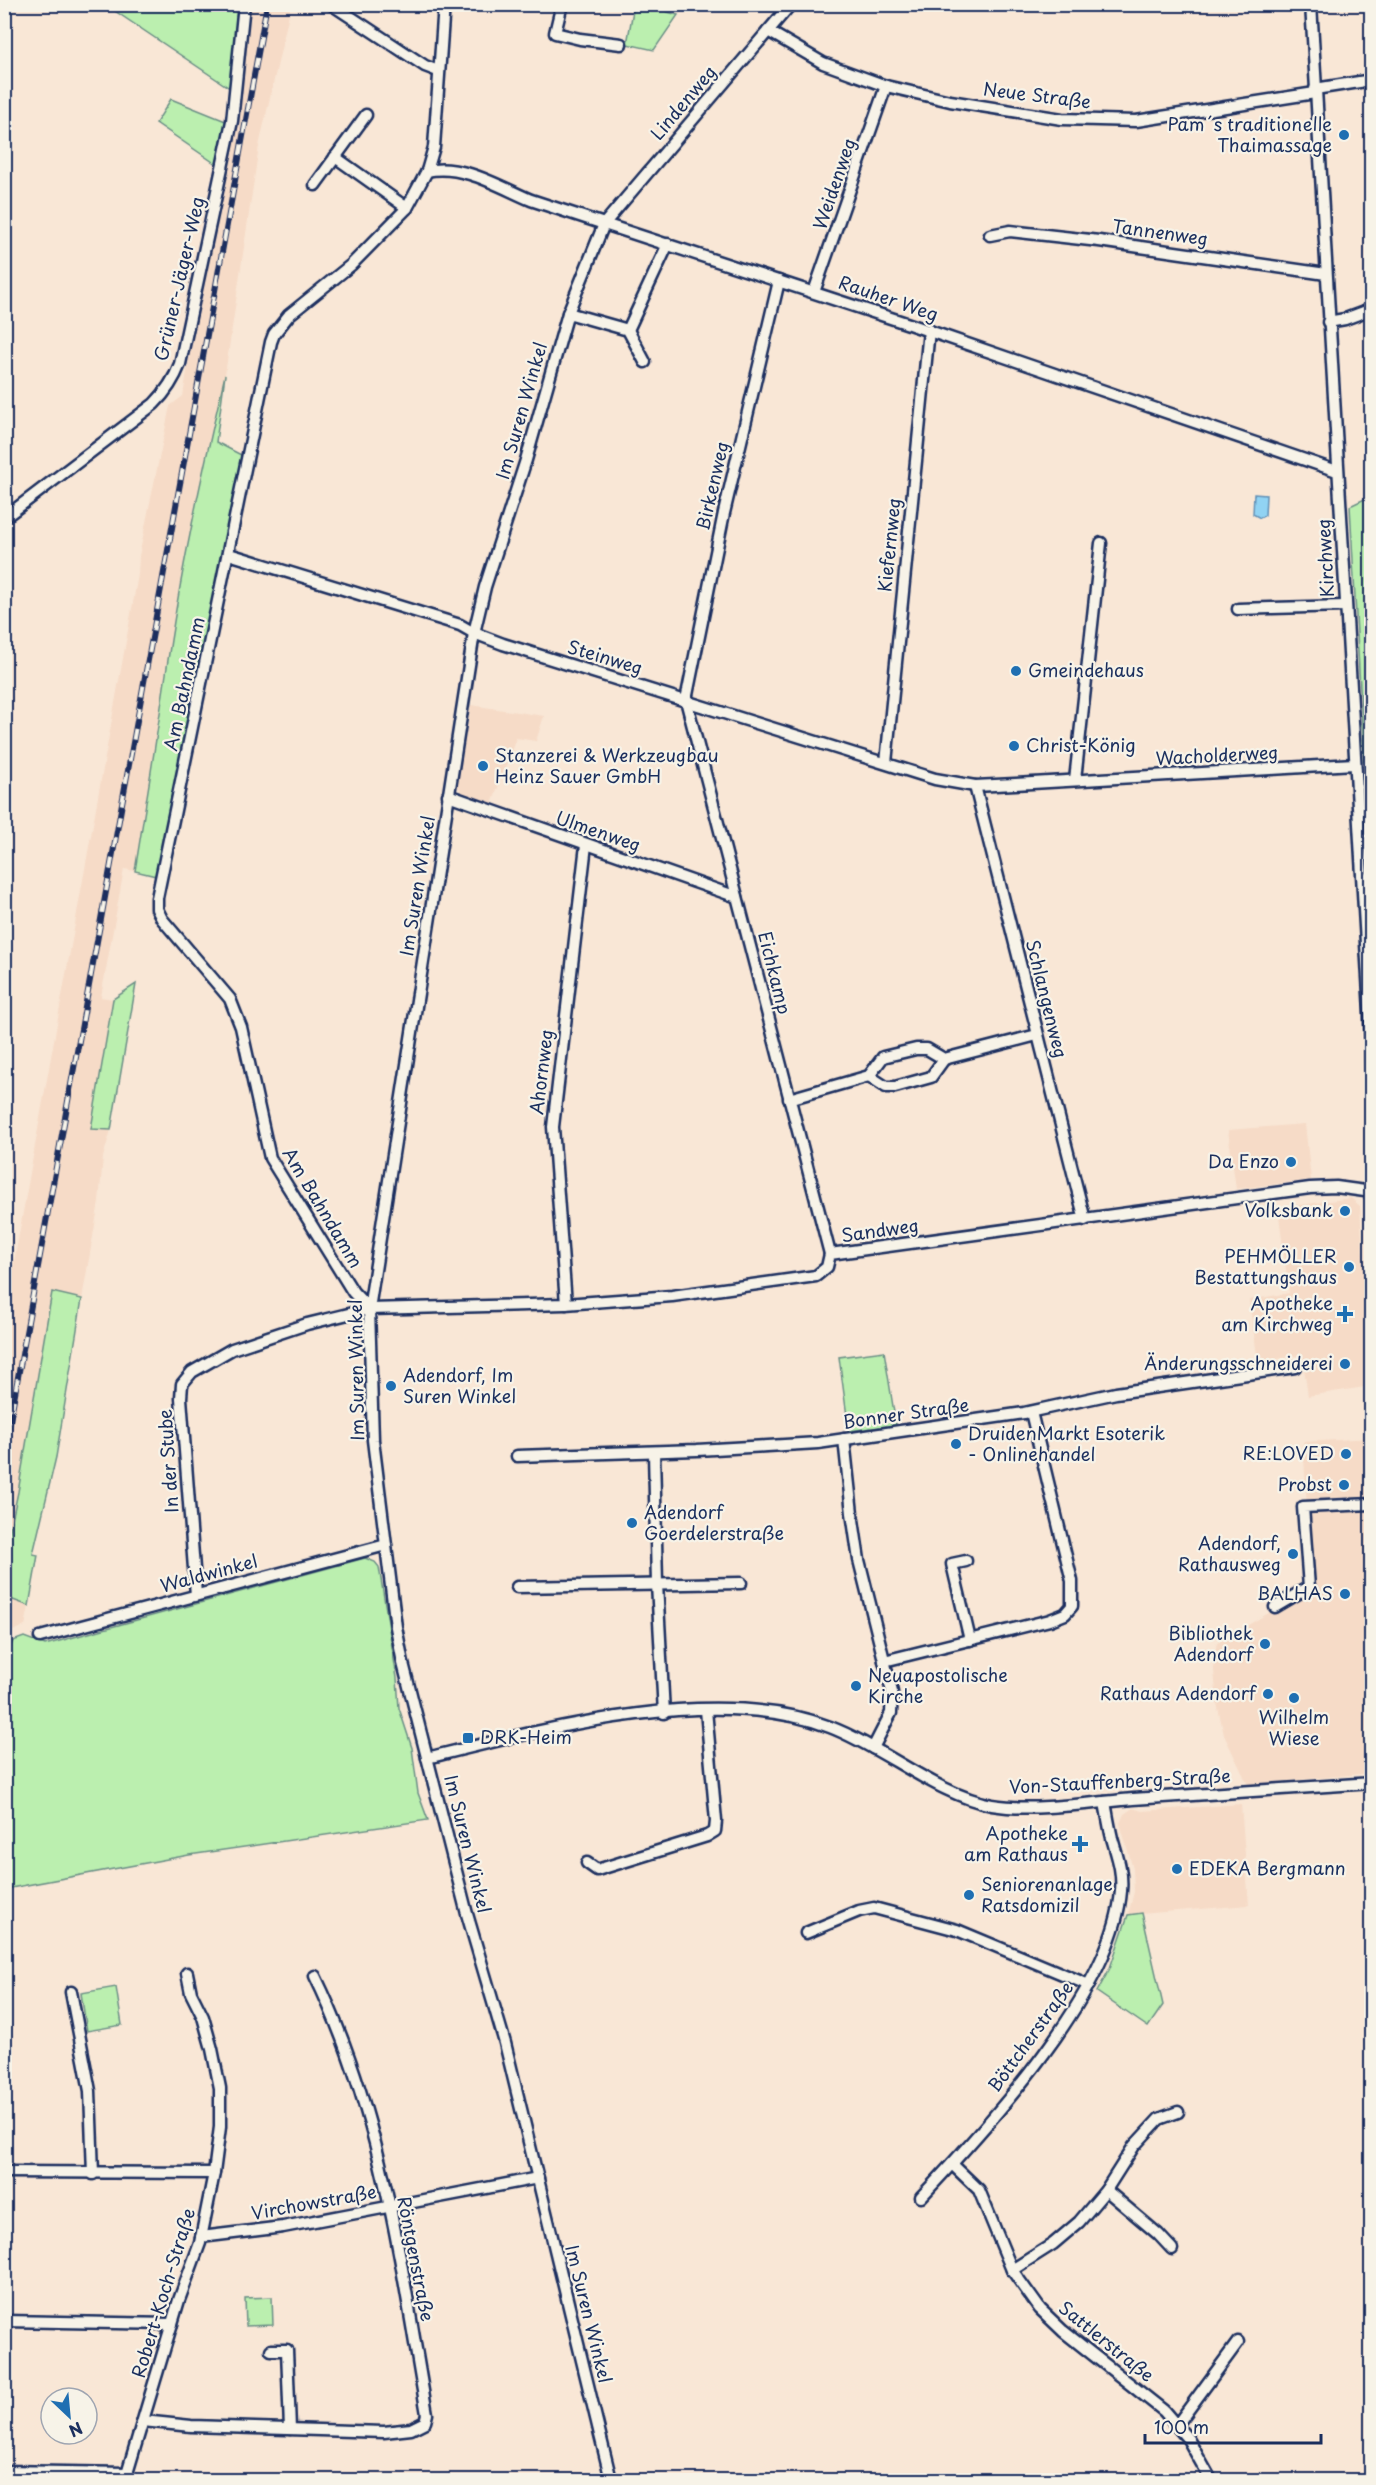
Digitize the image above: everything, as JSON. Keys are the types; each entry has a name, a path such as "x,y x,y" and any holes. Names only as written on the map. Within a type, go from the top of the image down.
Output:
{"street":[{"name":"Grüner-Jäger-Weg","path":"4,518 154,404 175,377 180,364 232,121 244,4"},
{"path":"331,4 425,66 438,71"},
{"name":"Am Bahndamm","path":"369,1309 353,1292 270,1158 241,1027 230,999 168,926 158,909 157,898 274,334 289,315 351,265 407,208 427,171 434,147 444,4"},
{"path":"562,4 555,33 580,39 621,44"},
{"name":"Lindenweg","path":"604,224 791,4"},
{"name":"Kirchweg","path":"1311,4 1370,1012 1371,1109"},
{"name":"Neue Straße","path":"768,31 823,63 886,86 1004,111 1062,118 1136,121 1371,80"},
{"name":"Weidenweg","path":"814,292 886,86"},
{"path":"315,185 366,115"},
{"path":"335,157 407,208"},
{"name":"Rauher Weg","path":"427,171 439,168 472,175 531,200 928,330 1337,471"},
{"name":"Im Suren Winkel","path":"604,224 585,266 568,313 526,459 485,587 474,633 369,1309 373,1440 400,1649 467,1914 497,2012 611,2481"},
{"name":"Tannenweg","path":"990,234 1010,231 1090,240 1326,274"},
{"path":"627,330 668,244"},
{"name":"Birkenweg","path":"686,700 724,513 779,280"},
{"path":"1328,322 1371,309"},
{"path":"568,313 627,330 645,362"},
{"name":"Kiefernweg","path":"886,762 928,330"},
{"path":"1075,780 1101,543"},
{"name":"Steinweg","path":"229,554 460,625 474,633 944,782 975,786"},
{"path":"1238,609 1345,606"},
{"name":"Eichkamp","path":"686,700 830,1254"},
{"name":"Wacholderweg","path":"975,786 1354,764"},
{"name":"Schlangenweg","path":"975,786 1085,1220"},
{"name":"Ulmenweg","path":"448,795 737,897"},
{"name":"Ahornweg","path":"566,1304 553,1127 586,845"},
{"path":"869,1076 886,1087 895,1087 931,1077 944,1059 1037,1035"},
{"path":"789,1099 869,1076 883,1058 916,1049 927,1050 944,1059"},
{"name":"Sandweg","path":"369,1309 566,1304 672,1296 813,1276 827,1267 830,1254 1310,1188 1336,1187 1371,1192"},
{"name":"In der Stube","path":"196,1595 181,1392 186,1378 192,1372 246,1343 306,1324 369,1309"},
{"name":"Bonner Straße","path":"517,1455 779,1447 1031,1412 1138,1389 1295,1367"},
{"path":"884,1661 1059,1617 1072,1606 1072,1581 1031,1412"},
{"path":"844,1439 859,1560 884,1661 892,1704 889,1720 873,1748"},
{"path":"654,1452 657,1584 664,1713"},
{"path":"1275,1606 1309,1587 1303,1507 1371,1504"},
{"name":"Waldwinkel","path":"40,1637 386,1545"},
{"path":"966,1561 952,1564 970,1640"},
{"path":"517,1587 741,1583"},
{"name":"Von-Stauffenberg-Straße","path":"428,1758 541,1731 664,1713 729,1709 781,1713 832,1728 957,1794 984,1803 1014,1807 1371,1783"},
{"path":"587,1863 597,1870 707,1836 715,1831 706,1710"},
{"name":"Böttcherstraße","path":"921,2197 952,2164 1039,2058 1089,1985 1115,1922 1121,1894 1120,1864 1105,1802"},
{"path":"806,1933 859,1911 874,1908 957,1930 1089,1985"},
{"name":"Robert-Koch-Straße","path":"127,2477 172,2324 201,2237 214,2173 220,2127 220,2088 210,2040 203,2017 191,1994 187,1973"},
{"name":"Röntgenstraße","path":"143,2421 191,2426 384,2432 411,2429 425,2422 427,2414 389,2207 363,2097 345,2042 315,1976"},
{"path":"70,1992 90,2091 93,2174"},
{"path":"1012,2270 1042,2252 1079,2222 1106,2190 1134,2146 1159,2119 1178,2112"},
{"name":"Sattlerstraße","path":"952,2164 979,2190 1012,2270 1043,2312 1079,2344 1142,2391 1177,2425 1189,2439 1210,2481"},
{"path":"4,2172 214,2173"},
{"name":"Virchowstraße","path":"201,2237 273,2228 538,2178"},
{"path":"1106,2190 1158,2234 1172,2249"},
{"path":"4,2321 172,2324"},
{"path":"1177,2425 1238,2342"},
{"path":"272,2350 287,2350 290,2429"},
{"path":"4,2471 127,2477"}],"shaded area":[{"path":"250,5 291,5 259,146 225,375 189,546 166,673 157,744 135,871 124,869 101,997 113,999 91,1129 111,1130 103,1157 99,1202 82,1299 52,1292 18,1492 5,1553 5,1312 138,575 139,556 170,406 183,396 195,323 234,132"},
{"path":"471,705 544,716 536,741 516,738 492,804 462,794 457,784"},
{"path":"1364,761 1371,761 1371,859"},
{"path":"1305,1124 1311,1180 1236,1189 1228,1130"},
{"path":"1351,1198 1360,1206 1371,1386 1308,1396 1302,1355 1258,1362 1249,1300 1289,1293 1278,1208"},
{"path":"1371,1438 1371,1773 1248,1785 1224,1735 1217,1703 1213,1660 1217,1643 1312,1588 1303,1442"},
{"path":"5,1597 29,1606 25,1626 5,1634"},
{"path":"1241,1804 1249,1905 1128,1915 1134,1892 1133,1869 1120,1823 1124,1814 1133,1808 1142,1811"}],"green space":[{"path":"106,5 237,5 237,44 231,89"},
{"path":"634,5 644,5 678,15 654,50 627,44"},
{"path":"171,99 228,122 219,166 156,123"},
{"path":"225,375 216,442 243,456 156,876 135,871 178,599"},
{"path":"1371,496 1372,761 1364,761 1350,506"},
{"path":"136,984 111,1130 91,1129 113,999"},
{"path":"52,1292 82,1299 56,1457 33,1554 38,1555 29,1606 5,1597 5,1553 18,1492"},
{"path":"884,1351 896,1425 849,1431 839,1357"},
{"path":"365,1558 375,1562 379,1567 397,1678 399,1708 412,1748 418,1793 428,1820 189,1855 5,1889 4,1662 13,1641 24,1637 45,1645"},
{"path":"1142,1913 1163,2005 1148,2027 1097,1992 1110,1968 1128,1915"},
{"path":"116,1987 122,2025 87,2031 81,1993"},
{"path":"272,2297 273,2325 246,2326 245,2298"}],"water":[{"path":"1254,494 1266,495 1265,515 1260,518 1253,514"}],"waterway":[{"path":"106,4 111,8"}],"railway":[{"path":"4,1454 267,4"}],"place":[{"name":"Pam´s traditionelle Thaimassage","path":"1344,135"},
{"name":"Gmeindehaus","path":"1016,671"},
{"name":"Christ-König","path":"1014,746"},
{"name":"Stanzerei & Werkzeugbau Heinz Sauer GmbH","path":"483,766"},
{"name":"Da Enzo","path":"1291,1162"},
{"name":"Volksbank","path":"1345,1211"},
{"name":"PEHMÖLLER Bestattungshaus","path":"1349,1267"},
{"name":"Apotheke am Kirchweg","path":"1345,1314"},
{"name":"Änderungsschneiderei","path":"1345,1364"},
{"name":"Adendorf, Im Suren Winkel","path":"391,1386"},
{"name":"DruidenMarkt Esoterik - Onlinehandel","path":"956,1444"},
{"name":"RE:LOVED","path":"1346,1454"},
{"name":"Probst","path":"1344,1485"},
{"name":"Adendorf Goerdelerstraße","path":"632,1523"},
{"name":"Adendorf, Rathausweg","path":"1293,1554"},
{"name":"BALHAS","path":"1345,1594"},
{"name":"Bibliothek Adendorf","path":"1265,1644"},
{"name":"Neuapostolische Kirche","path":"856,1686"},
{"name":"Rathaus Adendorf","path":"1268,1694"},
{"name":"Wilhelm Wiese","path":"1294,1698"},
{"name":"DRK-Heim","path":"468,1738"},
{"name":"Apotheke am Rathaus","path":"1080,1844"},
{"name":"EDEKA Bergmann","path":"1177,1869"},
{"name":"Seniorenanlage Ratsdomizil","path":"969,1895"}]}
